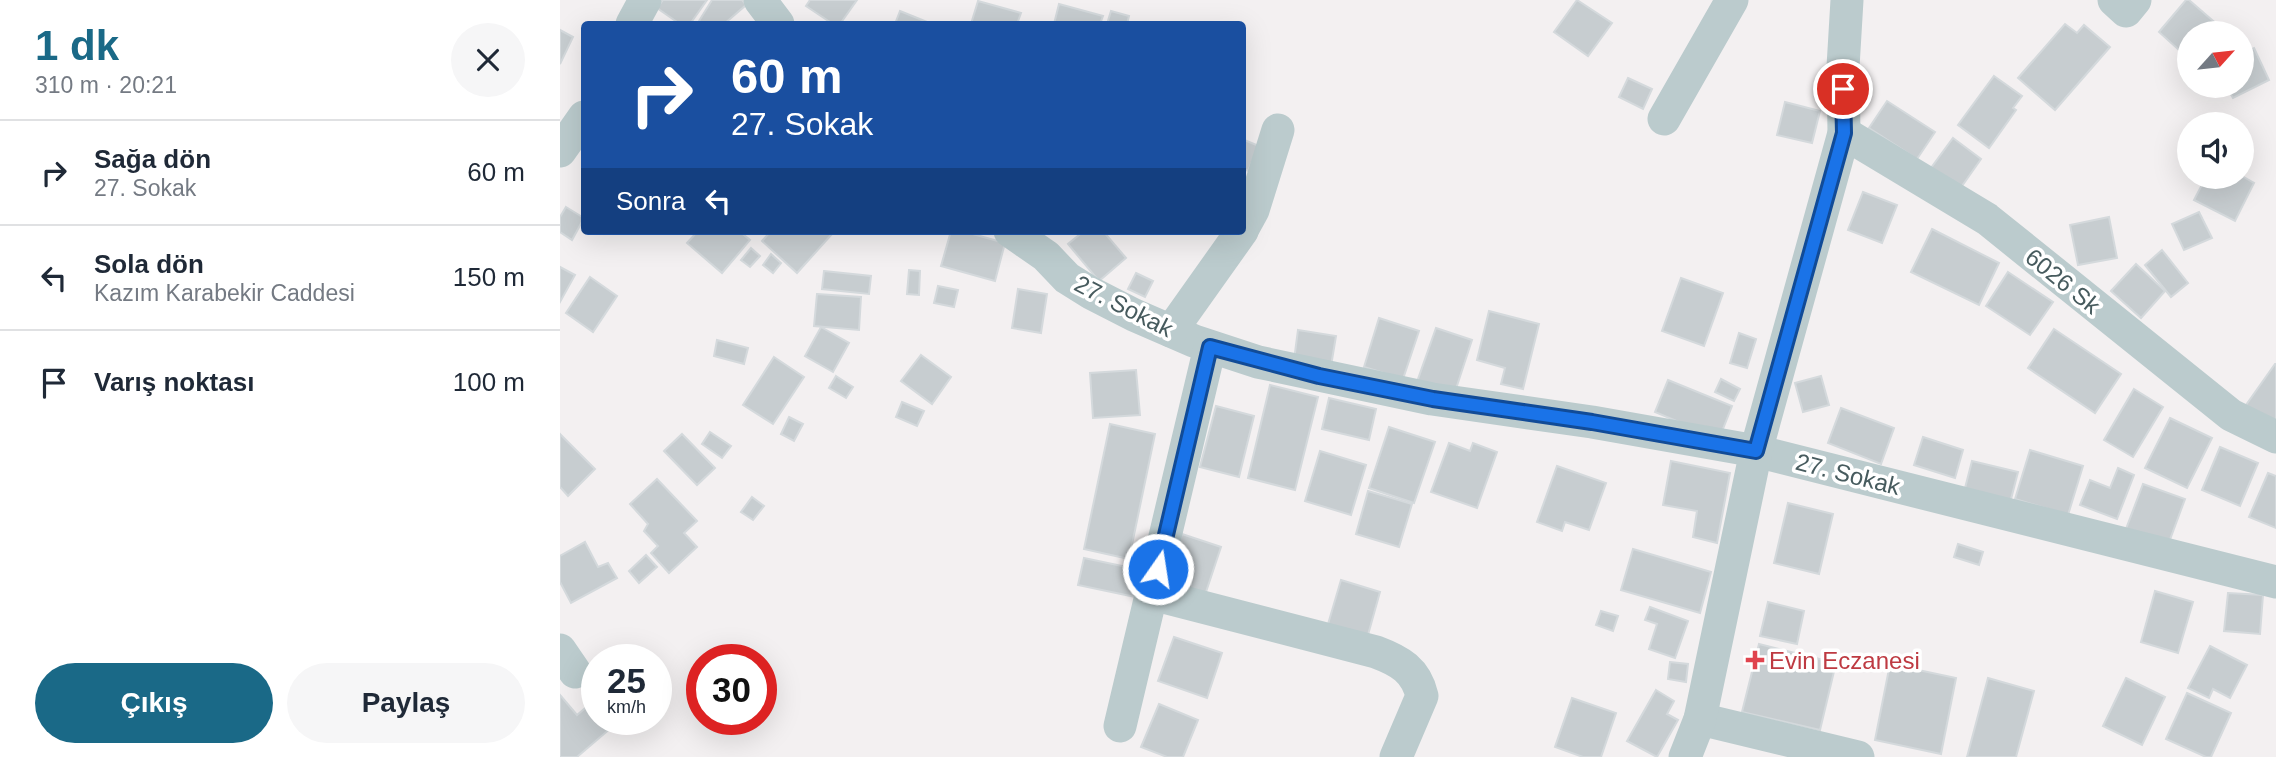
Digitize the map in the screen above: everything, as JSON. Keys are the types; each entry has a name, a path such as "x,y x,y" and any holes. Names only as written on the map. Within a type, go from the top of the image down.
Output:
{"street":[{"path":"634,21 645,0"},
{"path":"760,0 776,21"},
{"path":"1664,120 1732,0"},
{"path":"1685,757 1700,719 1756,451 1844,133 1843,67 1847,0"},
{"path":"2115,0 2126,11 2135,0"},
{"path":"560,151 581,121"},
{"path":"1246,223 1253,210 1278,130"},
{"name":"6026 Sk","path":"1844,133 1987,219 2231,415 2276,437"},
{"name":"27. Sokak","path":"1018,235 1046,256 1067,278 1091,293 1210,347 1319,376 1433,399 1592,422 1756,451 2276,582"},
{"path":"1171,331 1239,235"},
{"path":"1121,726 1210,347"},
{"path":"1152,594 1377,652 1407,666 1415,676 1422,695 1396,757"},
{"path":"1700,719 1858,757"}],"building":[{"path":"663,0 707,0 692,21 676,21 657,8"},
{"path":"712,0 742,0 746,5 727,21 699,21"},
{"path":"810,0 857,0 842,21 828,21 806,6"},
{"path":"1577,0 1612,23 1588,56 1554,32"},
{"path":"2186,0 2213,21 2177,21 2177,48 2159,32"},
{"path":"978,1 1021,13 1018,21 972,21"},
{"path":"1059,4 1103,16 1101,21 1055,21"},
{"path":"900,11 925,21 896,21"},
{"path":"1111,11 1129,16 1128,21 1108,21"},
{"path":"2065,24 2077,33 2084,25 2110,47 2055,110 2018,78"},
{"path":"560,30 573,37 560,64"},
{"path":"2254,48 2269,80 2254,88"},
{"path":"1994,76 2022,96 2013,108 2016,110 1989,148 1958,125"},
{"path":"1628,78 1652,89 1643,109 1619,97"},
{"path":"1887,101 1935,132 1917,159 1869,128"},
{"path":"1785,102 1820,111 1812,143 1777,135"},
{"path":"1953,138 1981,159 1957,193 1928,172"},
{"path":"1246,141 1259,146 1248,171 1246,170"},
{"path":"2200,189 2251,189 2235,221 2194,200"},
{"path":"1863,192 1897,205 1882,243 1848,230"},
{"path":"566,207 581,216 581,224 572,240 560,232 560,217"},
{"path":"2199,212 2212,238 2184,250 2172,224"},
{"path":"2109,217 2117,258 2078,265 2070,225"},
{"path":"1932,229 1999,263 1979,305 1911,272"},
{"path":"694,235 744,235 750,240 722,273 687,243"},
{"path":"767,235 831,235 797,273 762,241"},
{"path":"950,235 976,235 1005,243 995,281 941,266"},
{"path":"1079,235 1106,235 1126,258 1099,281 1068,244"},
{"path":"751,248 760,256 750,267 741,260"},
{"path":"2162,250 2188,283 2171,297 2145,265"},
{"path":"771,254 781,263 773,273 763,265"},
{"path":"2136,264 2165,291 2141,318 2111,291"},
{"path":"560,267 575,275 560,302"},
{"path":"909,270 920,271 919,295 907,294"},
{"path":"824,271 871,276 869,294 822,289"},
{"path":"2008,272 2053,302 2030,335 1986,306"},
{"path":"1136,273 1153,281 1145,297 1128,289"},
{"path":"590,277 617,296 593,332 566,313"},
{"path":"1681,278 1723,293 1704,346 1662,331"},
{"path":"938,286 958,290 954,307 934,303"},
{"path":"1018,289 1047,294 1041,333 1012,328"},
{"path":"817,294 861,297 859,330 814,326"},
{"path":"1489,311 1539,324 1523,389 1501,384 1505,368 1477,360"},
{"path":"1379,318 1419,331 1403,379 1364,367"},
{"path":"821,327 849,343 833,372 805,356"},
{"path":"1436,328 1472,340 1454,395 1417,382"},
{"path":"2054,329 2121,374 2095,413 2028,368"},
{"path":"1298,330 1336,336 1331,366 1294,360"},
{"path":"1739,333 1756,339 1747,368 1730,363"},
{"path":"717,340 748,348 744,364 714,356"},
{"path":"921,355 951,377 932,404 901,381"},
{"path":"774,357 804,377 773,424 743,405"},
{"path":"2276,364 2276,427 2246,405"},
{"path":"1136,370 1140,415 1093,418 1090,373"},
{"path":"836,376 853,387 846,398 829,388"},
{"path":"1821,376 1829,405 1803,412 1795,383"},
{"path":"1721,379 1740,389 1734,401 1715,392"},
{"path":"1668,380 1732,406 1719,439 1655,412"},
{"path":"1270,385 1318,397 1295,490 1248,478"},
{"path":"2134,389 2163,407 2133,457 2104,440"},
{"path":"1329,398 1376,409 1369,440 1322,429"},
{"path":"902,402 924,411 917,426 896,417"},
{"path":"1216,406 1254,416 1239,477 1200,467"},
{"path":"1841,408 1894,428 1881,464 1828,443"},
{"path":"789,417 803,424 794,441 781,434"},
{"path":"2170,418 2212,438 2187,488 2145,468"},
{"path":"1110,424 1155,434 1129,559 1084,549"},
{"path":"1389,427 1435,442 1414,503 1369,488"},
{"path":"710,432 731,446 722,458 702,444"},
{"path":"560,434 595,469 568,496 560,487"},
{"path":"682,434 715,468 697,485 664,451"},
{"path":"1923,437 1963,450 1955,478 1914,465"},
{"path":"1449,443 1470,451 1473,443 1497,452 1477,508 1431,492"},
{"path":"2220,447 2258,463 2240,506 2202,490"},
{"path":"2030,450 2083,466 2068,515 2015,499"},
{"path":"1320,451 1366,465 1351,515 1305,501"},
{"path":"1671,461 1730,473 1717,543 1693,537 1697,511 1663,505"},
{"path":"1972,461 2018,472 2010,503 1964,492"},
{"path":"1557,466 1606,483 1589,530 1565,522 1562,531 1537,522"},
{"path":"2118,468 2134,475 2117,519 2080,505 2090,480 2110,488"},
{"path":"2268,473 2276,476 2276,528 2249,517"},
{"path":"657,479 697,521 684,533 697,547 669,573 651,553 658,546 644,531 648,524 630,504"},
{"path":"2143,484 2185,499 2168,545 2126,529"},
{"path":"1368,491 1412,504 1399,547 1356,534"},
{"path":"752,497 764,506 753,520 741,512"},
{"path":"1788,503 1833,514 1819,574 1774,563"},
{"path":"1182,534 1221,547 1205,595 1166,582"},
{"path":"585,542 598,567 608,563 617,578 571,603 560,582 560,556"},
{"path":"1958,544 1983,552 1979,565 1954,557"},
{"path":"1633,549 1711,572 1700,613 1621,590"},
{"path":"646,555 657,567 639,583 629,571"},
{"path":"1084,558 1146,571 1140,598 1078,585"},
{"path":"1341,580 1380,592 1366,642 1326,631"},
{"path":"2155,591 2193,602 2178,653 2141,642"},
{"path":"2228,593 2263,595 2260,634 2224,631"},
{"path":"1768,602 1804,611 1797,644 1760,636"},
{"path":"1650,607 1688,621 1675,658 1649,649 1657,624 1645,620"},
{"path":"1601,611 1618,616 1613,631 1596,625"},
{"path":"1174,637 1222,653 1207,698 1158,681"},
{"path":"1759,644 1836,663 1820,730 1742,712"},
{"path":"2210,646 2247,665 2230,698 2213,689 2209,698 2188,688"},
{"path":"1670,662 1688,664 1686,682 1668,679"},
{"path":"1890,664 1956,678 1941,754 1875,740"},
{"path":"1988,678 2034,691 2016,757 1967,757"},
{"path":"2126,678 2165,697 2142,745 2103,726"},
{"path":"1656,690 1674,701 1667,714 1678,720 1657,757 1627,741"},
{"path":"2187,693 2231,713 2211,757 2166,739"},
{"path":"560,695 577,715 581,712 581,735 603,735 577,757 560,757"},
{"path":"1572,698 1616,713 1601,757 1583,757 1555,747"},
{"path":"1159,704 1198,720 1183,757 1167,757 1141,747"}],"place":[{"name":"Evin Eczanesi","path":"1755,660"}],"route":[{"path":"1158,569 1210,347 1258,362 1433,399 1592,422 1756,451 1844,133 1843,89"}]}
